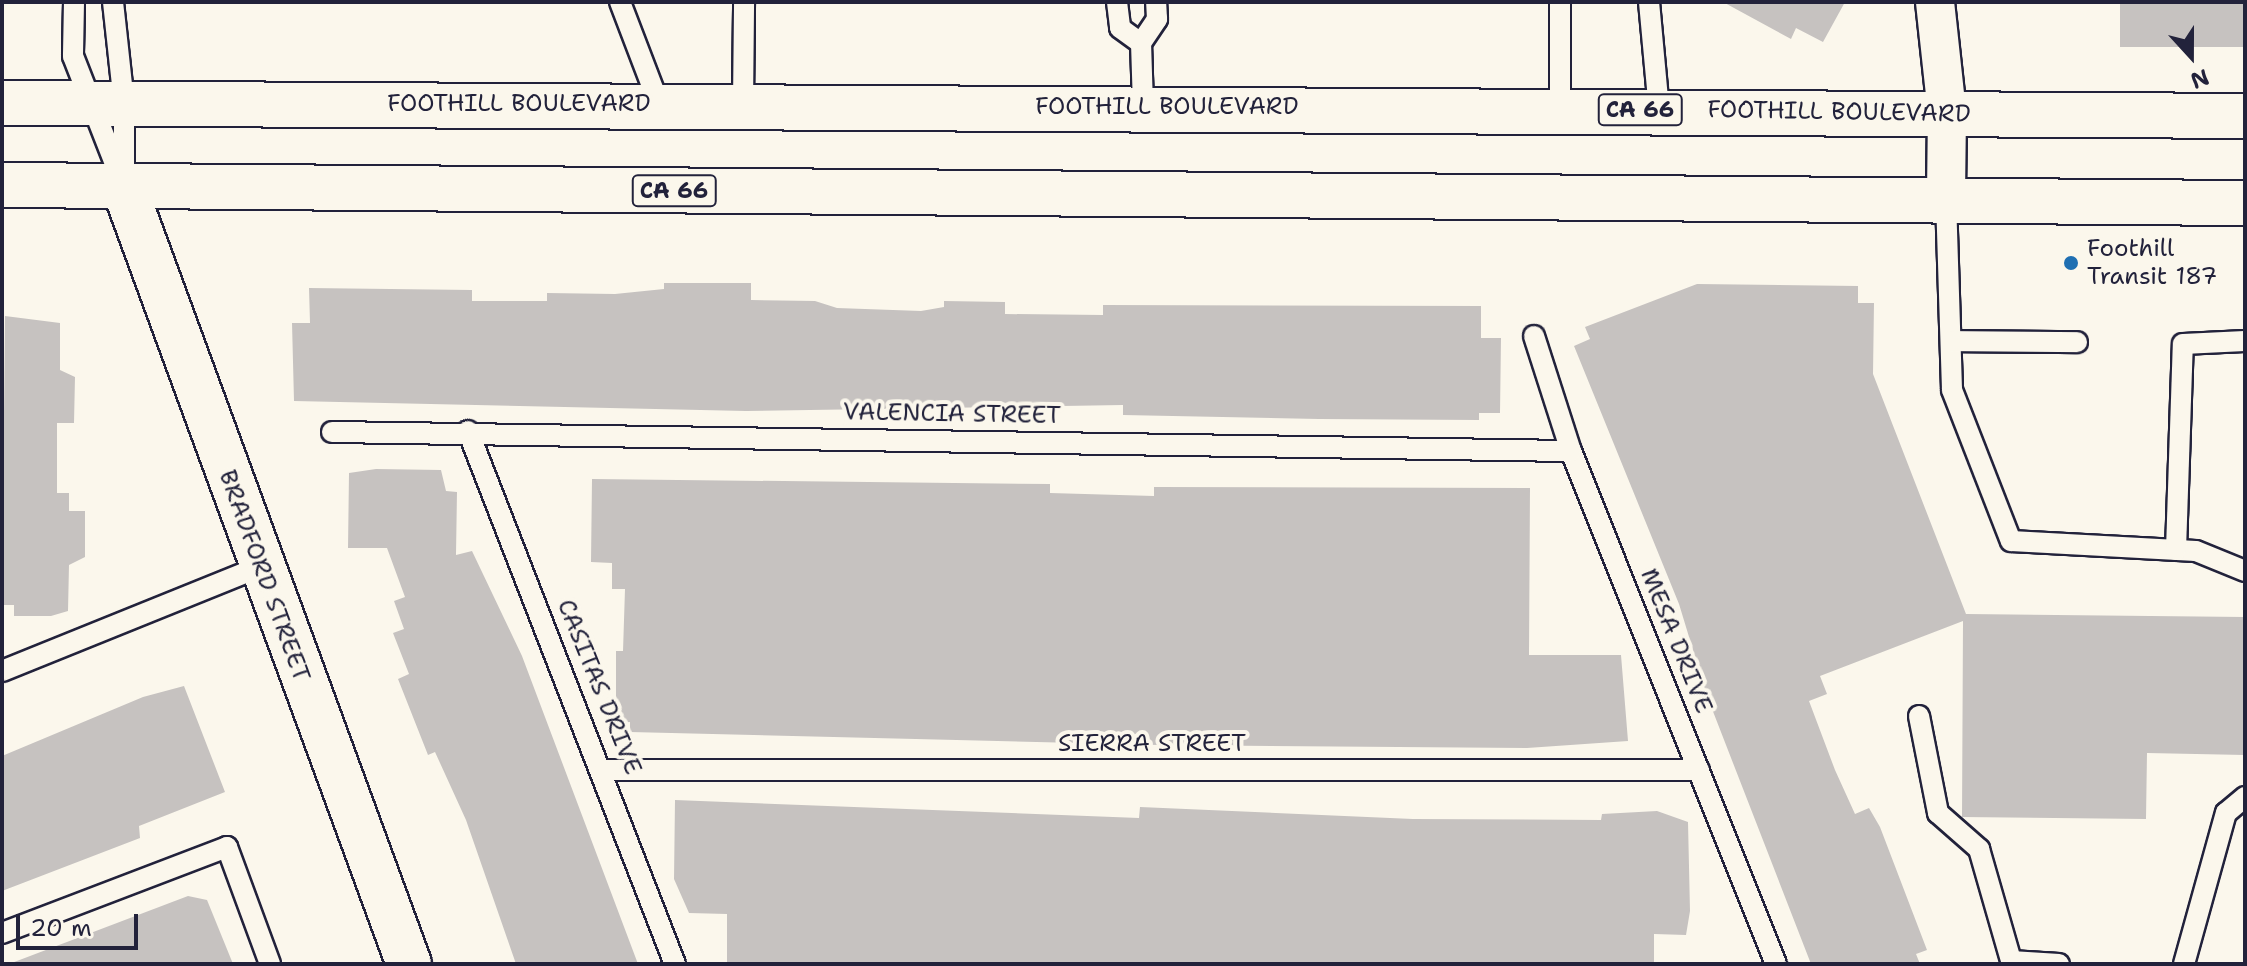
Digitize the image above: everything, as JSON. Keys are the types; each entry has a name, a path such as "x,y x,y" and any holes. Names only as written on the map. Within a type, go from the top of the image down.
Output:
{"main road":[{"name":"CA 66","path":"2,103 107,104"},
{"name":"FOOTHILL BOULEVARD","path":"107,104 1143,106 2245,116"},
{"name":"CA 66","path":"2,185 2245,203"},
{"name":"BRADFORD STREET","path":"124,187 260,567 409,964"}],"street":[{"path":"1935,2 1947,113 1946,199"}],"lane":[{"path":"74,2 73,56 107,104 124,187"},
{"path":"113,2 107,104 124,187"},
{"path":"620,2 659,104"},
{"path":"1117,2 1120,28 1141,43"},
{"path":"1143,106 1141,43 1157,19 1156,2"},
{"path":"1560,2 1564,39 1560,109"},
{"path":"1649,2 1659,110"},
{"path":"743,104 745,6"},
{"path":"1946,199 1952,390 2011,541 2196,551 2245,571"},
{"name":"MESA DRIVE","path":"1534,336 1571,451 1776,964"},
{"path":"1951,341 2077,342"},
{"path":"2176,550 2183,344 2245,341"},
{"name":"VALENCIA STREET","path":"332,432 468,431 1571,451"},
{"name":"CASITAS DRIVE","path":"468,431 605,770 675,964"},
{"path":"2,671 260,567"},
{"path":"1919,716 1938,813 1979,849 2011,963 2059,964"},
{"name":"SIERRA STREET","path":"605,770 1699,770"},
{"path":"2184,964 2226,813 2245,797"},
{"path":"2,933 227,847 270,964"}],"building":[{"path":"1723,2 1845,2 1823,42 1796,28 1791,39"},
{"path":"2120,2 2245,2 2245,47 2120,47"},
{"path":"664,283 751,283 751,300 815,301 837,308 921,311 944,307 944,301 1005,302 1005,314 1103,315 1103,305 1481,306 1481,338 1501,338 1500,413 1479,413 1479,420 1319,419 1123,415 1123,405 746,411 294,401 292,323 310,323 309,288 472,290 472,301 547,301 547,293 615,294 664,289"},
{"path":"1697,284 1858,286 1858,303 1874,303 1873,374 1966,614 2245,617 2245,755 2147,753 2146,819 1962,817 1963,621 1820,676 1827,694 1809,701 1835,770 1855,814 1869,808 1880,827 1927,950 1916,954 1920,964 1811,964 1707,696 1679,604 1574,346 1590,339 1585,327"},
{"path":"5,316 60,323 60,370 75,377 74,423 57,423 57,493 69,493 69,511 85,511 85,557 69,565 68,611 51,616 14,616 14,605 2,605"},
{"path":"376,469 441,470 446,491 457,492 456,555 472,551 522,656 638,964 516,964 466,820 435,752 428,755 398,679 409,674 393,633 404,629 394,601 405,597 387,548 348,548 349,473"},
{"path":"592,479 1050,484 1050,493 1154,496 1154,487 1530,488 1529,655 1621,655 1628,741 1527,748 1159,745 630,732 630,722 616,723 616,651 623,651 625,589 612,589 612,563 591,562"},
{"path":"184,686 225,792 139,826 140,838 2,891 2,756 143,697"},
{"path":"675,800 1139,818 1140,807 1413,819 1601,820 1602,814 1657,811 1688,822 1690,911 1686,935 1654,934 1654,964 727,964 727,914 689,913 674,879"},
{"path":"188,896 207,900 233,964 9,964"}],"place":[{"name":"Foothill Transit 187","path":"2071,263"}]}
